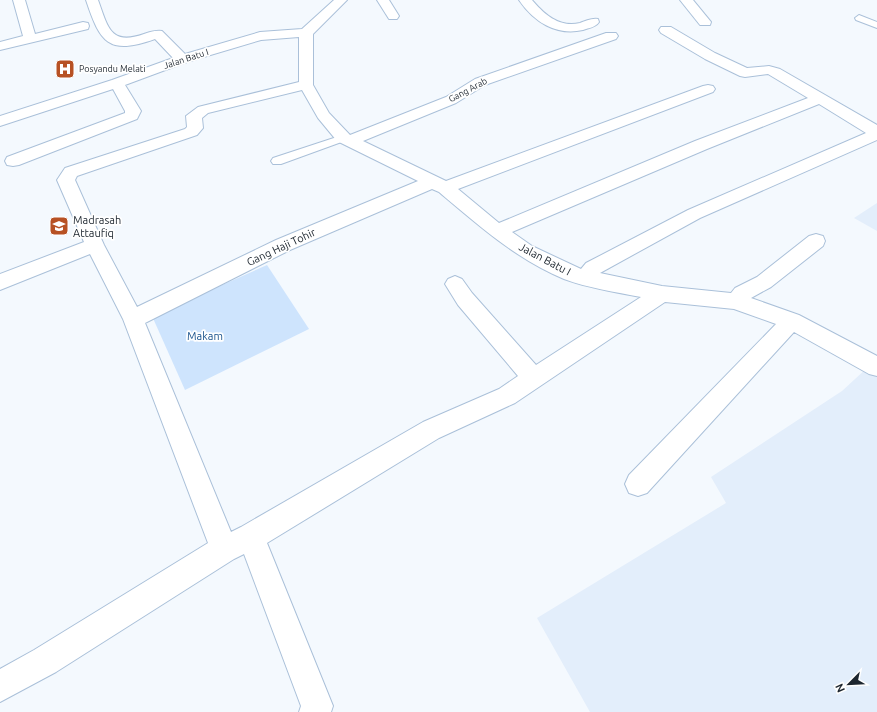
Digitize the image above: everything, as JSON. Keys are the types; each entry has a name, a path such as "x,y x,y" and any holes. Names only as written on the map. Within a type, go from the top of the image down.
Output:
{"street":[{"path":"19,0 30,38"},
{"path":"94,0 108,36 117,42 131,42 157,34 182,59"},
{"path":"306,33 341,0"},
{"path":"383,0 393,16"},
{"path":"525,0 542,17 556,27 569,28 594,22"},
{"path":"686,0 705,22"},
{"path":"0,46 83,26"},
{"path":"585,278 593,268 694,214 865,140 874,133 872,129 769,70 745,73 710,56 666,30"},
{"name":"Jalan Batu I","path":"0,121 117,83 182,59 260,36 306,33 306,85 323,115 346,140 439,185 525,251 570,273 585,278 662,294 735,301 792,321 877,367"},
{"name":"Gang Arab","path":"346,140 451,100 480,82 611,36"},
{"path":"13,160 132,116 134,111 117,83"},
{"path":"224,549 133,319 95,245 66,180 71,172 184,135 194,128 194,116 202,110 306,85"},
{"name":"Gang Haji Tohir","path":"133,319 283,244 439,185 708,89"},
{"path":"497,230 701,145 820,98"},
{"path":"735,301 742,294 764,282 816,241"},
{"path":"0,282 95,245"},
{"path":"455,284 465,299 534,379"},
{"path":"0,686 45,661 224,549 251,537 431,430 507,396 662,294"},
{"path":"638,484 792,321"},
{"path":"251,537 317,706 315,712"}],"lane":[{"path":"859,18 877,25"},
{"path":"277,161 346,140"}],"shaded area":[{"path":"877,203 877,231 854,218"},
{"path":"868,367 877,372 877,712 590,712 537,618 726,503 711,477 842,391"}],"green space":[{"name":"Makam","path":"267,265 309,329 185,390 152,316"}],"place":[{"name":"Posyandu Melati","path":"65,69"},
{"name":"Madrasah Attaufiq","path":"59,226"}]}
